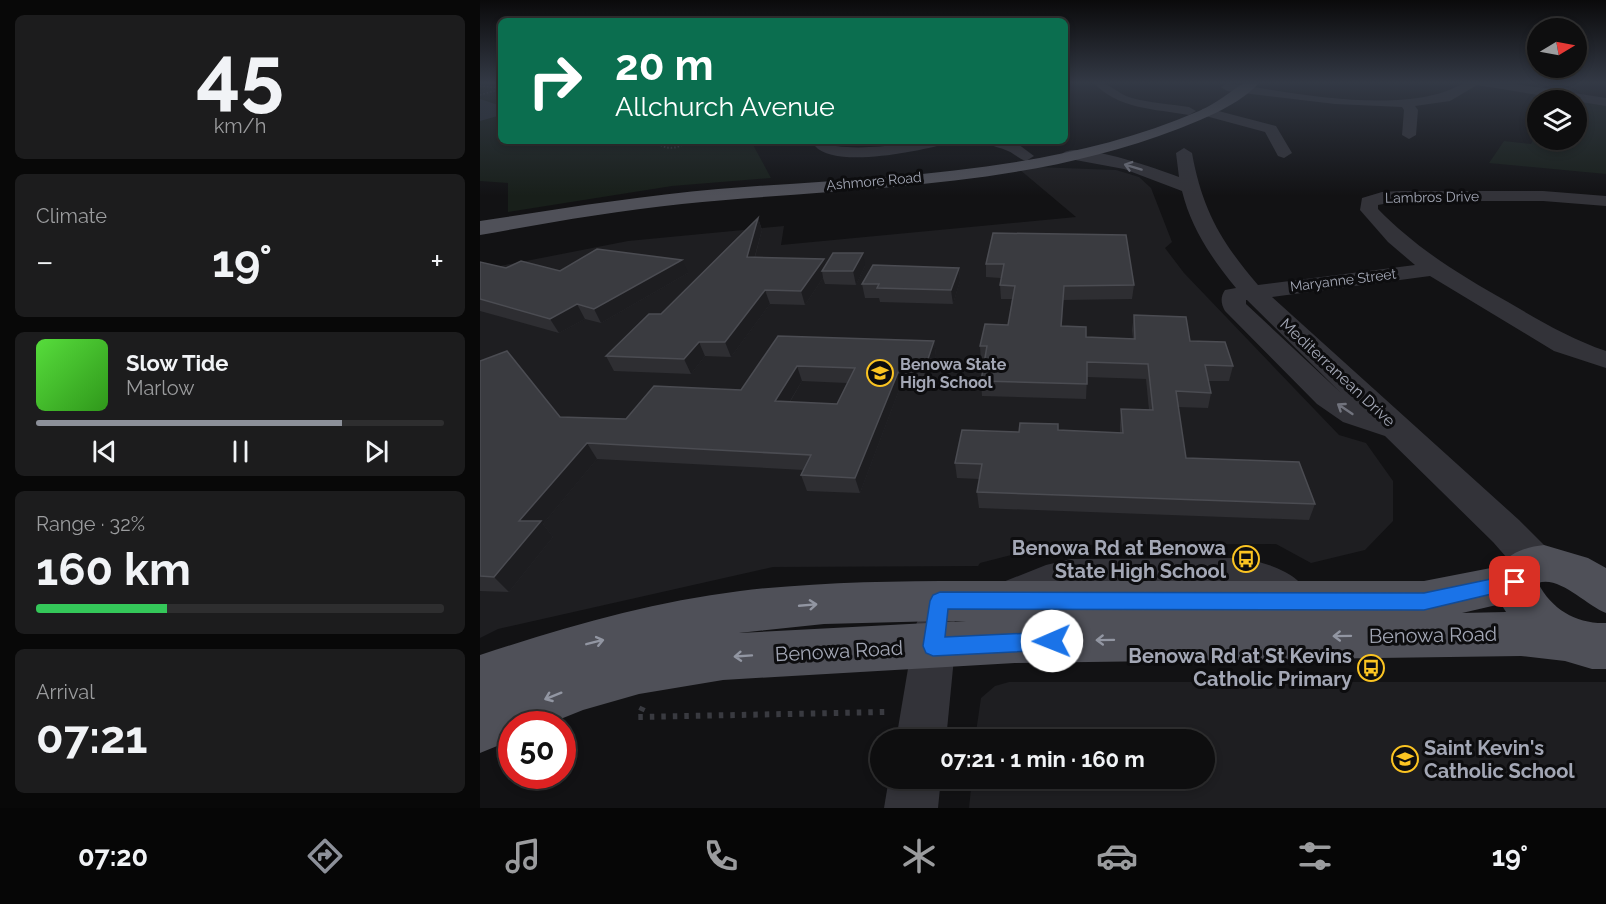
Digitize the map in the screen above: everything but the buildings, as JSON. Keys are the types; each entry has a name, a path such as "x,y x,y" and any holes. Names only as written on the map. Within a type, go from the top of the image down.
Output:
{"main road":[{"name":"Ashmore Road","path":"480,221 626,198 925,170 1026,156 1130,133 1173,120"},
{"name":"Ashmore Road","path":"480,228 631,203 1002,167 1070,154 1150,134 1181,120"},
{"path":"1596,646 1544,624 1524,606 1525,573 1568,569 1585,577 1606,593"},
{"name":"Benowa Road","path":"480,680 564,650 651,628 739,612 824,604 940,601 1424,601 1525,573"},
{"name":"Benowa Road","path":"480,726 582,685 639,670 723,657 1015,641 1509,634 1596,646"}],"street":[{"path":"1231,120 1271,129 1284,153"},
{"path":"1409,135 1410,120"},
{"path":"825,144 823,146 828,150 849,152 915,144"},
{"path":"1002,144 1013,147 1026,156"},
{"name":"Mediterranean Drive","path":"1184,153 1188,187 1201,221 1223,259 1251,291 1506,531 1525,573"},
{"path":"1070,154 1089,155 1126,165 1188,187"},
{"name":"Lambros Drive","path":"1606,201 1543,196 1399,196 1382,197 1369,202 1369,210 1395,238 1434,269 1563,345 1606,360"},
{"name":"Maryanne Street","path":"1251,291 1434,269"},
{"path":"922,729 940,601"},
{"path":"911,808 914,789"}],"path":[{"path":"614,144 677,148 684,144"},
{"path":"642,707 638,717 885,711"}],"shaded area":[{"path":"480,120 498,120 498,144 753,144 771,178 672,186 508,212 508,183 480,181"},
{"path":"1587,120 1606,120 1606,174 1489,163 1504,141 1527,144 1527,150 1587,150"},
{"name":"Benowa State High School","path":"1036,167 1116,170 1139,177 1151,188 1172,242 1165,248 1184,273 1339,435 1366,443 1393,481 1393,521 1365,550 1311,563 1276,544 1050,545 980,563 978,566 773,567 498,629 480,638 480,270 628,241 784,226 781,245 1076,217 1019,169"},
{"name":"Saint Kevin's Catholic School","path":"1009,682 1606,682 1606,808 969,808 971,789 1215,789 1215,729 976,729 981,698 995,686"}],"place":[{"name":"Benowa State High School","path":"880,373"},
{"name":"Benowa Rd at Benowa State High School","path":"1246,559"},
{"name":"Benowa Rd at St Kevins Catholic Primary","path":"1371,668"},
{"name":"Saint Kevin's Catholic School","path":"1405,759"}],"route":[{"path":"1052,641 933,646 940,601 1424,601 1464,595 1515,582"}]}
